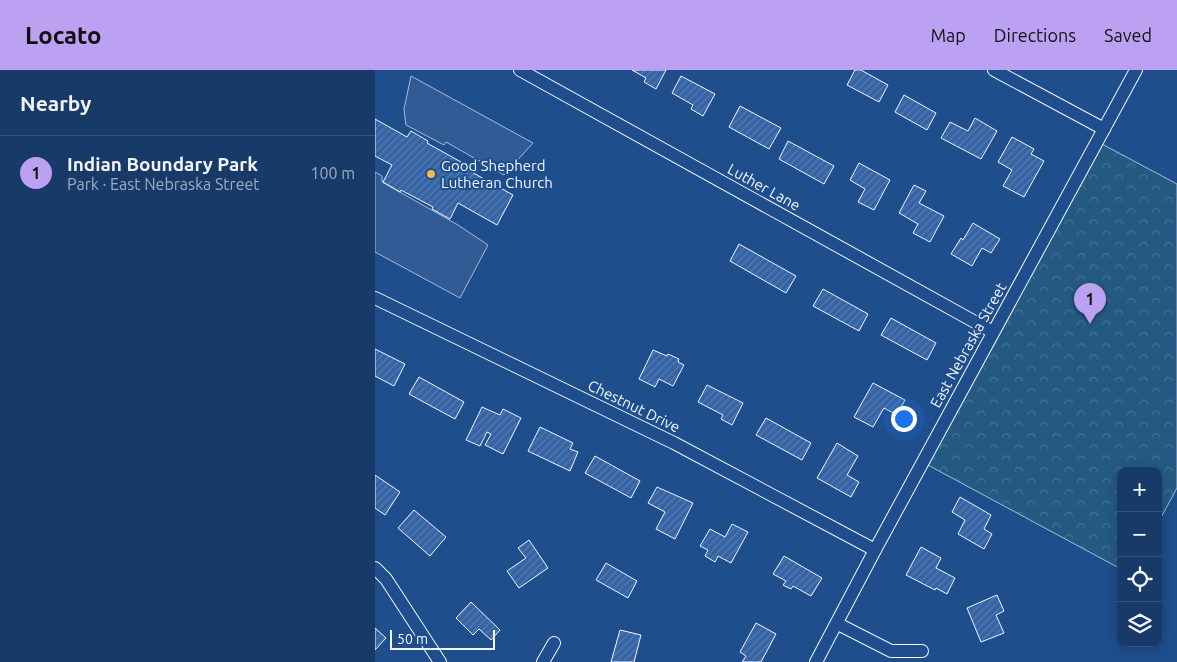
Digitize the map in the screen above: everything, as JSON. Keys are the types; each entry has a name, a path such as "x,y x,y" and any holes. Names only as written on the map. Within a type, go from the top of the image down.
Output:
{"street":[{"name":"Luther Lane","path":"520,70 993,332"},
{"path":"994,70 1104,129"},
{"name":"East Nebraska Street","path":"816,662 1136,70"},
{"name":"Chestnut Drive","path":"375,298 674,443 875,550"},
{"path":"375,568 386,579 440,662"},
{"path":"838,624 891,651 922,651"},
{"path":"543,662 554,643"}],"green space":[{"path":"1100,143 1177,184 1177,488 1162,516 1162,467 1117,467 1117,567 926,464"}],"shaded area":[{"path":"411,76 533,143 504,175 446,142 444,145 406,125 404,109"},
{"path":"375,172 382,176 382,182 458,225 488,245 460,298 375,252"}],"building":[{"path":"632,70 666,70 656,89 644,82 646,78"},
{"path":"855,70 861,70 888,85 879,102 847,85"},
{"path":"681,76 715,94 703,116 691,109 693,105 672,93"},
{"path":"904,95 936,113 927,130 895,112"},
{"path":"740,106 781,128 769,149 729,127"},
{"path":"975,118 997,131 981,159 941,138 950,122 968,131"},
{"name":"Good Shepherd Lutheran Church","path":"375,119 407,137 411,131 428,141 427,143 461,162 459,165 513,195 497,225 458,203 450,219 432,209 433,207 383,182 392,165 375,156"},
{"path":"1012,137 1034,149 1031,154 1044,161 1024,197 1003,186 1012,170 998,162"},
{"path":"788,141 834,166 824,184 779,159"},
{"path":"859,163 890,180 874,210 858,202 865,189 850,180"},
{"path":"914,185 926,191 919,203 944,216 930,242 913,233 918,224 899,213"},
{"path":"973,223 1000,239 991,253 982,248 972,266 951,254 961,238 963,240"},
{"path":"739,244 796,276 786,293 730,261"},
{"path":"823,289 868,314 859,331 813,306"},
{"path":"891,318 936,343 927,360 881,335"},
{"path":"375,349 405,364 394,386 375,376"},
{"path":"653,350 679,359 678,362 684,365 673,386 659,379 655,387 639,379"},
{"path":"419,377 464,402 455,419 409,394"},
{"path":"873,383 905,400 897,415 884,408 873,427 854,417"},
{"path":"707,385 743,403 732,425 721,419 723,415 698,402"},
{"path":"482,407 500,415 503,409 521,418 503,454 485,445 491,434 487,432 480,446 466,440"},
{"path":"766,418 811,443 802,460 756,435"},
{"path":"540,427 573,443 570,449 578,452 570,471 528,451"},
{"path":"837,443 858,456 847,475 859,482 851,497 817,478"},
{"path":"595,456 640,481 631,498 585,473"},
{"path":"375,475 400,492 385,515 375,508"},
{"path":"657,487 693,503 675,539 656,529 665,512 648,503"},
{"path":"960,497 991,515 984,529 992,534 984,549 958,534 965,520 952,512"},
{"path":"414,510 446,537 430,556 398,528"},
{"path":"732,524 748,532 731,563 718,556 715,562 705,556 708,550 700,546 710,529 725,537"},
{"path":"529,540 548,568 519,588 507,571 526,558 518,548"},
{"path":"921,547 941,558 936,568 955,578 947,594 906,575"},
{"path":"784,556 822,578 811,596 793,586 791,589 783,585 786,581 773,574"},
{"path":"606,563 637,581 628,598 596,580"},
{"path":"997,595 1004,611 996,615 1004,633 981,642 967,608"},
{"path":"471,602 500,630 491,640 479,629 473,635 456,618"},
{"path":"756,623 776,634 761,662 742,662 746,656 740,652"},
{"path":"375,628 386,638 375,650"},
{"path":"620,630 641,635 634,662 611,662"}],"place":[{"name":"Good Shepherd Lutheran Church","path":"431,174"},
{"name":"Indian Boundary Park","path":"1090,324"}]}
